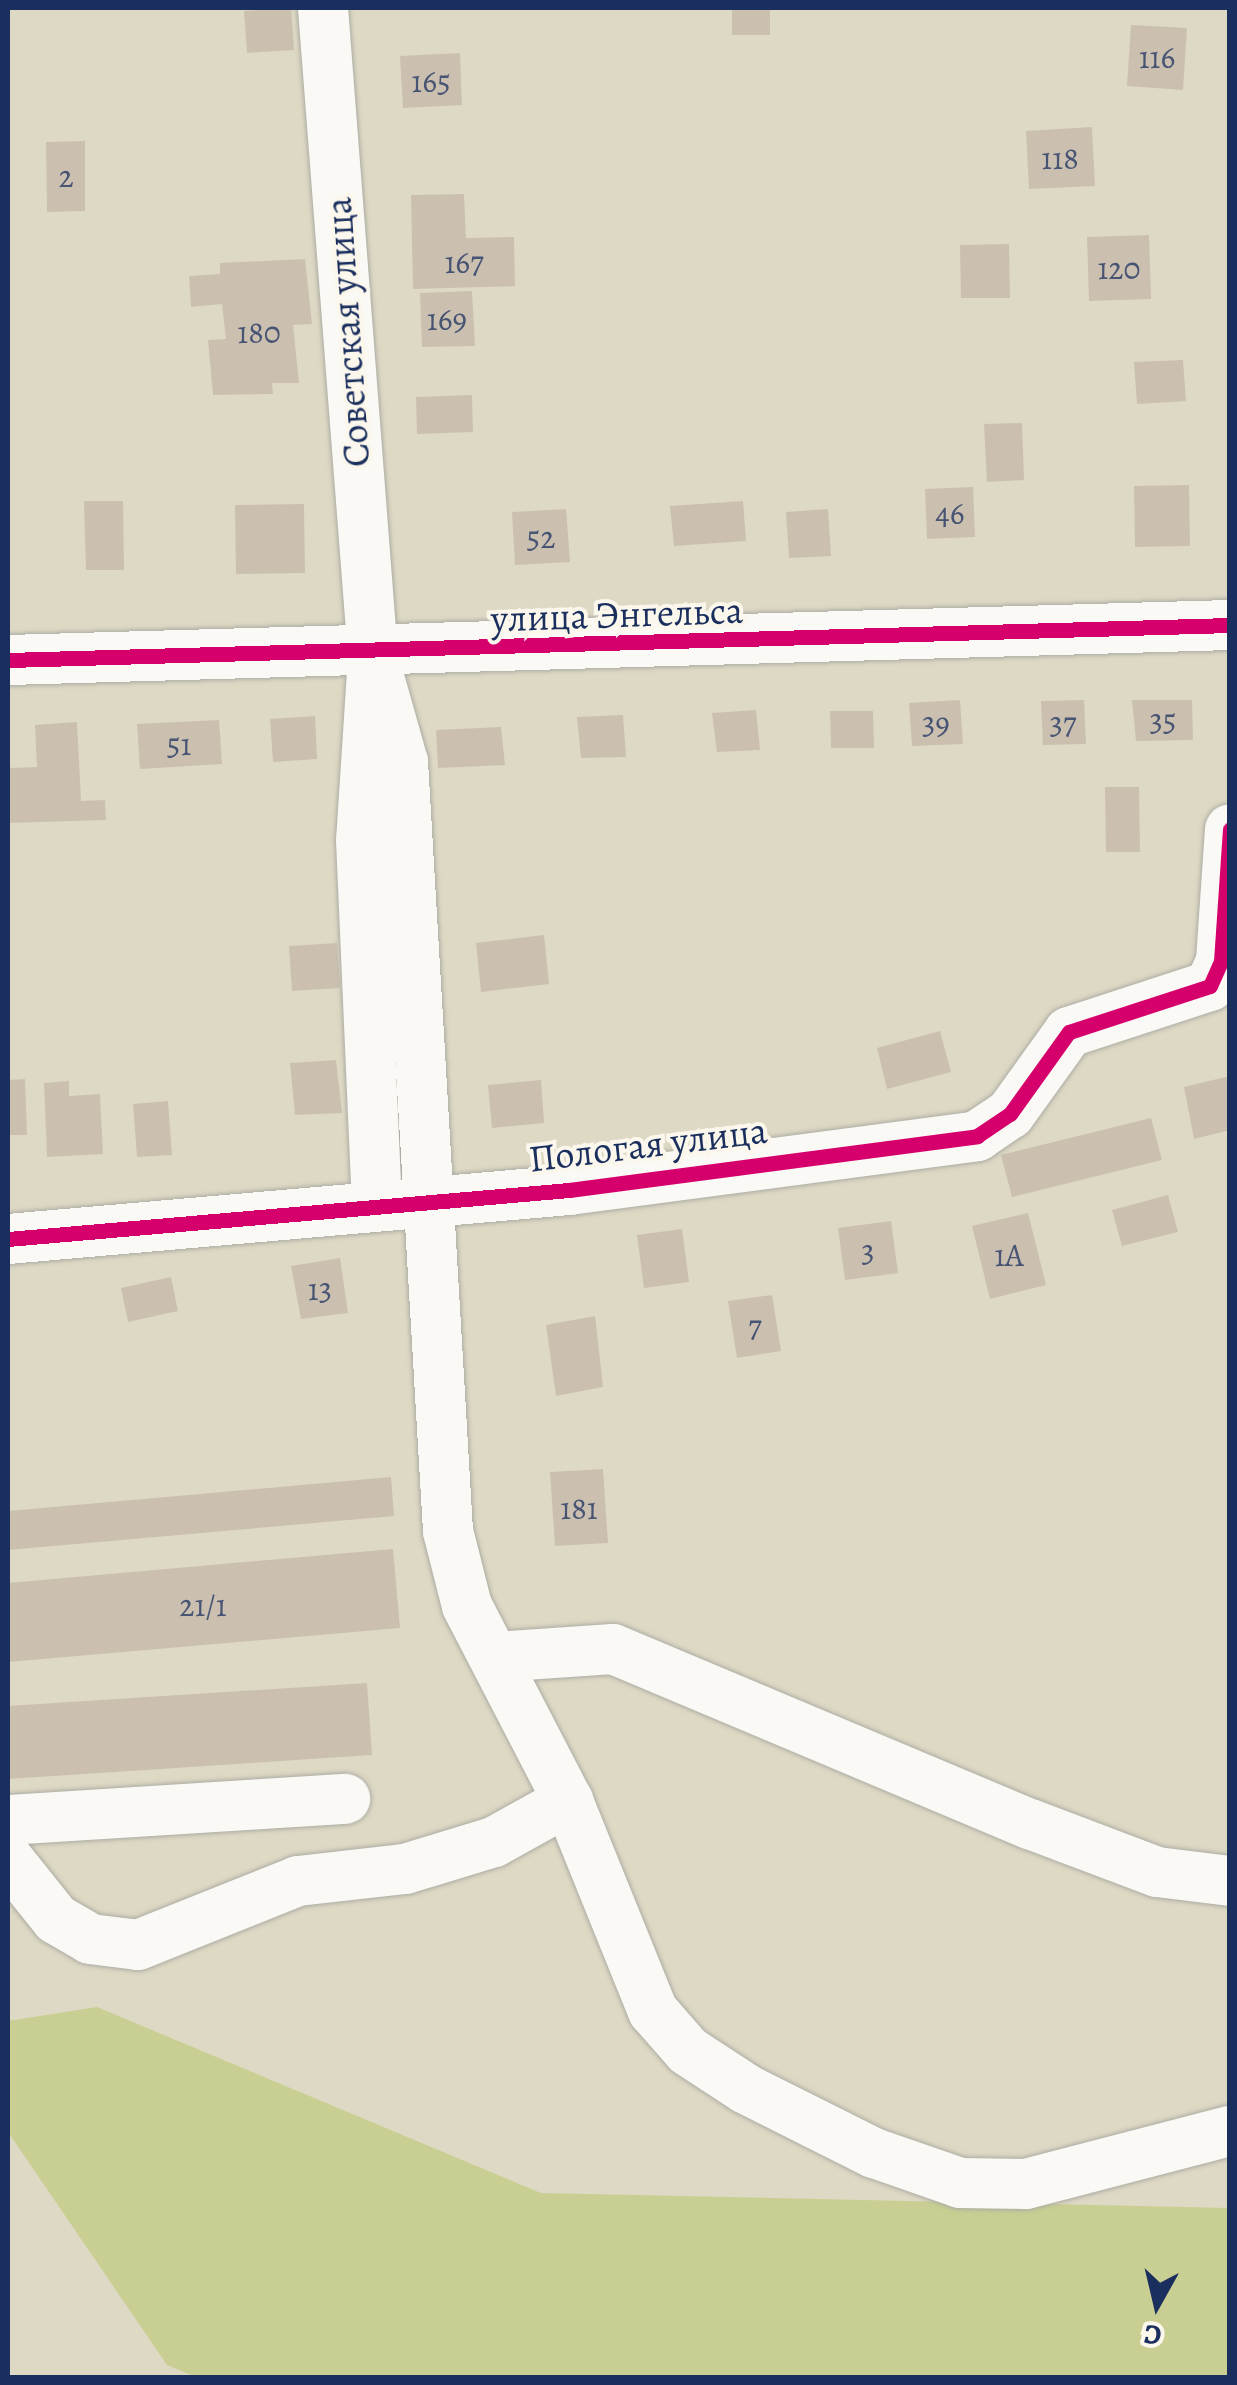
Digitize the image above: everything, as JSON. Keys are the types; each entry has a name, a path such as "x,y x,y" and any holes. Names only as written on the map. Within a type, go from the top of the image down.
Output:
{"street":[{"name":"Советская улица","path":"322,8 372,656 361,840 377,1201"},
{"name":"улица Энгельса","path":"8,660 372,656 1230,625"},
{"name":"Советская улица","path":"372,656 403,762 448,1531 467,1606 568,1801 652,2011 688,2051 746,2089 874,2153 960,2183 1026,2184 1230,2131"},
{"name":"Пологая улица","path":"8,1238 377,1201 429,1202 977,1136 1010,1114 1070,1032 1188,1000 1210,986 1221,961 1230,829"},
{"path":"495,1657 614,1649 1030,1824 1157,1872 1230,1880"},
{"path":"8,1820 345,1799"},
{"path":"8,1860 56,1918 90,1939 138,1946 298,1881 405,1869 494,1842 568,1801"}],"green space":[{"path":"97,2007 541,2193 1229,2208 1229,2377 196,2377 167,2365 8,2132 8,2021"}],"building":[{"path":"291,8 294,50 247,53 244,11"},
{"path":"732,8 770,8 770,35 732,35"},
{"path":"1131,25 1187,28 1183,90 1127,86"},
{"path":"460,53 462,105 403,108 400,56"},
{"path":"1092,127 1095,186 1029,189 1026,131"},
{"path":"85,141 85,211 47,212 46,142"},
{"path":"464,194 466,238 514,237 515,286 413,289 411,195"},
{"path":"1149,235 1151,299 1089,301 1087,237"},
{"path":"1009,244 1010,298 961,298 960,245"},
{"path":"305,259 312,324 293,325 299,383 272,383 273,394 213,395 208,340 226,339 222,304 191,307 189,276 220,274 220,263"},
{"path":"472,291 475,346 422,347 420,293"},
{"path":"1183,360 1186,401 1137,404 1134,362"},
{"path":"472,395 473,432 417,434 416,397"},
{"path":"1022,423 1024,480 987,482 984,424"},
{"path":"1189,485 1190,546 1135,547 1134,486"},
{"path":"973,487 975,537 927,539 925,489"},
{"path":"84,501 123,501 124,570 86,570"},
{"path":"743,501 746,541 674,546 670,506"},
{"path":"304,504 305,573 236,574 235,505"},
{"path":"566,509 570,562 515,565 512,512"},
{"path":"828,509 831,556 789,558 786,512"},
{"path":"960,700 963,744 912,746 909,703"},
{"path":"1084,700 1086,744 1043,745 1041,701"},
{"path":"1132,700 1192,700 1193,740 1136,741"},
{"path":"756,710 760,750 717,752 712,713"},
{"path":"830,711 873,711 874,748 831,748"},
{"path":"623,715 626,757 581,758 577,717"},
{"path":"315,716 317,759 273,762 270,719"},
{"path":"219,720 222,764 140,769 137,724"},
{"path":"77,722 81,801 105,800 106,820 8,823 8,768 37,767 35,725"},
{"path":"501,727 505,765 438,768 436,730"},
{"path":"1105,787 1139,787 1140,852 1106,852"},
{"path":"544,935 549,984 481,992 476,943"},
{"path":"337,943 340,988 292,991 289,946"},
{"path":"940,1031 951,1072 887,1089 877,1048"},
{"path":"336,1060 342,1113 295,1115 290,1063"},
{"path":"1230,1076 1230,1130 1194,1139 1184,1087"},
{"path":"25,1079 27,1135 8,1135 8,1080"},
{"path":"541,1080 544,1123 492,1128 488,1085"},
{"path":"69,1081 69,1096 100,1094 103,1154 47,1157 44,1083"},
{"path":"168,1101 172,1155 137,1157 133,1104"},
{"path":"1151,1118 1162,1160 1012,1197 1001,1155"},
{"path":"1168,1195 1178,1232 1122,1246 1112,1210"},
{"path":"1028,1213 1046,1285 990,1299 972,1226"},
{"path":"891,1221 898,1273 845,1280 838,1228"},
{"path":"682,1229 689,1282 644,1288 637,1235"},
{"path":"340,1258 348,1313 301,1319 291,1266"},
{"path":"171,1277 178,1311 128,1322 121,1288"},
{"path":"772,1295 781,1351 737,1358 728,1301"},
{"path":"595,1316 603,1387 556,1396 546,1325"},
{"path":"603,1469 608,1543 555,1546 550,1472"},
{"path":"391,1477 394,1516 8,1550 8,1511"},
{"path":"393,1549 400,1628 8,1662 8,1583"},
{"path":"367,1683 372,1755 8,1779 8,1706"}],"cycle path":[{"path":"8,660 1230,625"},
{"path":"8,1239 569,1190 977,1136 1010,1114 1069,1032 1210,986 1221,961 1230,829"}]}
